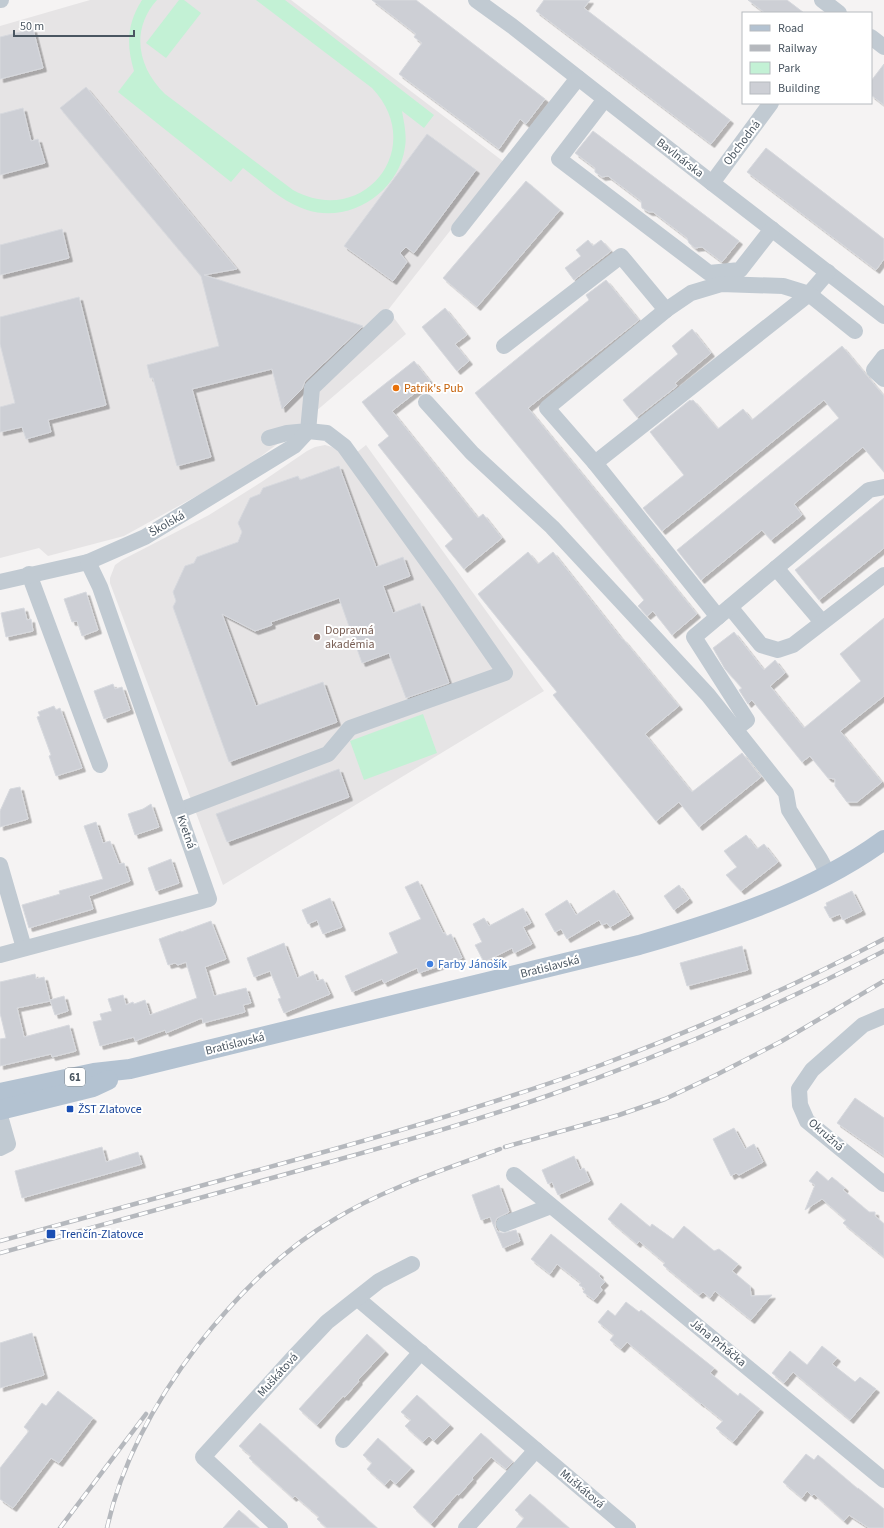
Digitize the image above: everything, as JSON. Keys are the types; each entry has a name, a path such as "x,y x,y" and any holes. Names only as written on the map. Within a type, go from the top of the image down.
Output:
{"main road":[{"name":"Bratislavská","path":"0,1094 94,1073 130,1069 639,945 703,926 752,909 783,896 828,874 884,840"},
{"name":"Bratislavská","path":"0,1110 93,1087 130,1069"}],"street":[{"name":"Bavlnárska","path":"476,0 884,316"},
{"path":"822,0 838,9"},
{"path":"872,38 884,47"},
{"path":"459,229 578,78"},
{"path":"605,99 559,159 709,273 740,270 772,230"},
{"name":"Obchodná","path":"712,183 770,104"},
{"path":"504,346 621,256 666,310"},
{"path":"595,463 809,294 828,272"},
{"path":"718,617 595,463 547,408 666,310 691,293 721,284 783,286 809,294 855,331"},
{"path":"308,431 312,388 386,317"},
{"path":"884,357 874,370 884,379"},
{"path":"426,402 472,453 552,527 708,695 786,793 789,810 828,874"},
{"path":"178,811 328,754 350,728 505,673 447,589 344,446 327,432 308,431 287,433 270,438"},
{"name":"Školská","path":"0,582 29,574 88,562 145,537 294,446 308,431"},
{"path":"735,729 746,720 694,637 869,490 884,486"},
{"name":"Kvetná","path":"0,955 209,899 100,587 88,562"},
{"path":"776,568 822,622"},
{"path":"29,574 100,765"},
{"path":"730,606 761,645 778,650 793,645 884,574"},
{"path":"0,865 24,948"},
{"name":"Okružná","path":"884,1016 863,1025 812,1070 799,1089 800,1105 807,1120 884,1184"},
{"path":"0,1116 4,1146"},
{"name":"Jána Prháčka","path":"514,1175 884,1480"},
{"path":"504,1224 551,1206"},
{"name":"Muškátová","path":"280,1528 203,1457 327,1322 379,1281 412,1264"},
{"name":"Muškátová","path":"358,1298 628,1528"},
{"path":"343,1440 421,1352"},
{"path":"466,1528 536,1450"}],"shaded area":[{"path":"90,0 291,0 504,162 388,310 406,334 280,442 256,460 202,493 124,536 48,556 39,548 0,558 0,26"},
{"name":"Dopravná akadémia","path":"325,445 340,452 346,461 366,445 544,691 223,885 110,583 110,578 115,565 122,560 209,515 307,451 315,447"}],"green space":[{"path":"142,0 157,0 148,12 143,24 141,36 143,61 156,84 165,94 293,190 319,199 343,199 364,190 380,176 390,156 393,134 388,111 372,88 256,0 285,0 434,115 424,128 402,111 406,138 401,163 393,178 383,190 370,201 355,208 340,212 323,213 298,207 281,198 243,168 231,182 118,92 134,71 131,61 129,34 133,17"},
{"path":"179,0 184,0 201,13 166,58 146,43"},
{"path":"423,714 437,753 364,780 350,741"}],"building":[{"path":"372,0 416,0 545,99 526,124 520,119 499,149 399,74 422,43 414,37 416,34"},
{"path":"544,0 590,0 584,8 730,120 711,144 536,11"},
{"path":"748,0 787,0 803,12 764,12"},
{"path":"33,29 43,68 0,79 0,37"},
{"path":"884,64 884,105 872,96 872,80"},
{"path":"86,87 237,269 204,275 363,326 305,381 302,389 282,409 272,369 192,389 211,457 177,466 153,378 150,378 147,365 219,346 201,276 60,108"},
{"path":"23,108 31,141 38,139 45,163 0,175 0,114"},
{"path":"593,131 739,241 722,262 702,247 695,248 689,243 687,238 653,212 649,212 642,208 641,201 608,176 602,177 595,172 595,168 575,153"},
{"path":"427,134 476,170 414,253 406,247 400,253 407,262 393,281 344,246"},
{"path":"766,148 884,239 884,259 876,270 747,172"},
{"path":"526,181 560,210 477,307 443,278"},
{"path":"62,229 69,258 0,275 0,245"},
{"path":"588,240 593,246 601,240 611,251 574,280 565,268 581,256 576,250"},
{"path":"606,280 639,320 528,408 697,614 672,635 653,611 647,616 638,606 644,600 475,393 589,300 586,295"},
{"path":"79,297 106,405 48,420 51,432 26,439 22,427 0,432 0,407 15,403 0,344 0,317"},
{"path":"445,308 467,335 455,344 469,361 457,371 422,327"},
{"path":"692,329 711,353 675,383 677,386 637,417 623,400 678,354 672,346"},
{"path":"842,346 884,396 884,472 863,447 794,504 802,515 771,540 762,530 701,580 677,550 839,418 824,400 662,531 643,508 684,475 650,432 690,400 693,400 718,429 743,409 752,420"},
{"path":"414,361 430,381 392,411 478,518 483,514 502,538 464,569 445,546 453,539 378,445 389,436 362,402"},
{"path":"339,466 376,567 403,557 410,576 383,586 393,613 420,603 449,683 406,698 389,653 362,663 339,598 271,622 272,625 255,631 222,614 256,706 323,682 337,722 229,762 173,607 176,601 173,592 185,566 194,563 197,557 238,542 242,532 238,523 250,498 260,494 263,488 298,476 300,480"},
{"path":"884,498 884,548 819,600 795,570"},
{"path":"528,552 538,564 553,552 622,639 679,706 645,734 692,792 742,753 761,777 699,827 679,802 656,821 553,695 557,692 478,594"},
{"path":"86,592 98,630 82,636 77,621 72,622 64,599"},
{"path":"24,608 27,620 31,619 33,631 6,637 1,613"},
{"path":"884,618 884,696 840,731 882,782 857,802 847,802 835,786 835,779 828,778 810,756 802,762 752,700 748,704 739,690 742,688 725,669 713,648 734,632 764,670 775,660 785,673 770,686 804,728 861,681 840,654"},
{"path":"113,684 115,689 122,687 130,710 104,719 94,691"},
{"path":"54,706 56,710 60,708 82,768 56,776 49,756 51,755 37,717 40,716 38,712"},
{"path":"339,769 349,797 227,842 216,814"},
{"path":"20,787 28,819 0,827 0,811 10,789"},
{"path":"151,804 159,827 135,835 128,814 143,809"},
{"path":"96,822 103,843 110,841 119,864 124,863 130,881 89,896 93,909 29,928 22,905 60,894 59,891 103,879 84,826"},
{"path":"746,835 757,849 764,844 778,862 741,891 726,875 737,867 724,851"},
{"path":"171,859 179,883 156,891 148,868"},
{"path":"418,881 443,933 447,936 451,934 462,958 419,973 417,968 384,983 382,979 352,992 345,976 398,953 389,933 421,919 405,887"},
{"path":"679,885 689,899 674,910 664,896"},
{"path":"614,890 630,915 610,927 607,923 602,925 599,920 567,939 561,929 555,932 545,914 567,900 576,915"},
{"path":"852,891 862,911 843,920 840,914 830,918 824,907 827,906 826,903"},
{"path":"330,898 342,927 323,934 317,920 308,924 302,910"},
{"path":"523,908 531,923 523,927 532,944 514,953 512,948 484,962 475,945 482,942 473,924 484,918 489,926"},
{"path":"211,921 226,959 205,967 214,996 246,988 251,1003 243,1005 245,1012 203,1023 202,1018 166,1033 165,1030 135,1041 134,1037 100,1046 93,1022 102,1020 100,1014 112,1011 108,999 123,995 126,1005 145,1000 150,1015 197,998 186,962 178,965 175,963 168,965 159,939"},
{"path":"284,943 297,978 313,971 317,981 323,979 330,994 284,1013 278,999 281,998 270,971 254,977 247,958"},
{"path":"742,946 748,970 687,986 680,963"},
{"path":"35,974 36,979 44,977 50,1001 17,1008 24,1037 69,1025 76,1051 52,1057 51,1054 0,1066 0,1039 6,1038 0,1013 0,982"},
{"path":"64,996 68,1011 55,1015 50,1000"},
{"path":"855,1098 884,1118 884,1156 837,1123"},
{"path":"734,1128 745,1149 754,1144 763,1162 739,1175 736,1173 731,1176 713,1139"},
{"path":"102,1147 106,1162 138,1152 142,1164 22,1198 15,1171"},
{"path":"574,1156 580,1170 584,1168 590,1181 558,1195 552,1182 548,1184 542,1170"},
{"path":"817,1171 828,1181 832,1177 845,1188 843,1190 869,1212 875,1212 875,1216 884,1224 884,1257 843,1223 846,1220 822,1199 805,1210 815,1185 809,1181"},
{"path":"499,1185 509,1212 497,1218 495,1227 498,1232 503,1233 516,1230 520,1241 503,1248 490,1217 481,1220 472,1195"},
{"path":"621,1203 650,1227 652,1224 673,1239 684,1226 714,1251 719,1249 738,1264 732,1271 750,1286 751,1296 772,1295 751,1320 715,1291 710,1298 703,1292 699,1295 663,1265 665,1263 639,1241 637,1244 608,1219"},
{"path":"551,1234 600,1274 599,1276 605,1282 600,1287 602,1290 594,1300 583,1292 585,1289 579,1285 581,1283 557,1264 550,1274 531,1259"},
{"path":"626,1302 639,1312 641,1310 714,1368 710,1373 738,1396 740,1393 760,1409 733,1442 716,1428 723,1421 627,1342 621,1349 610,1340 614,1335 598,1322 608,1310 615,1316"},
{"path":"32,1333 44,1375 0,1388 0,1343"},
{"path":"367,1334 385,1351 358,1380 359,1381 345,1397 343,1396 317,1425 299,1409"},
{"path":"822,1346 837,1358 832,1364 855,1382 860,1377 876,1389 850,1420 793,1372 784,1383 772,1373 790,1351 807,1365"},
{"path":"58,1391 93,1418 59,1463 51,1458 13,1508 0,1499 0,1468 29,1431 24,1427 42,1403 46,1406"},
{"path":"417,1395 450,1425 434,1441 429,1436 423,1442 405,1426 411,1420 401,1412"},
{"path":"260,1423 377,1528 327,1528 317,1519 319,1517 295,1496 293,1498 249,1458 251,1456 239,1446"},
{"path":"481,1433 513,1462 506,1469 491,1457 459,1495 457,1494 431,1524 413,1507"},
{"path":"378,1438 411,1468 396,1484 390,1479 385,1485 367,1469 372,1463 363,1455"},
{"path":"806,1454 814,1460 818,1455 884,1509 884,1528 869,1528 849,1515 844,1521 814,1494 812,1496 807,1491 802,1498 783,1482"},
{"path":"530,1494 569,1528 516,1528 524,1518 515,1510"},
{"path":"239,1510 259,1528 223,1528"}],"railway":[{"path":"0,1241 349,1145 530,1090 601,1065 709,1022 815,974 884,939"},
{"path":"0,1253 399,1143 488,1116 547,1096 590,1081 718,1030 802,992 884,951"},
{"path":"505,1147 619,1115 665,1099 782,1041 884,981"},
{"path":"107,1528 113,1503 131,1455 142,1432 168,1387 198,1345 228,1309 260,1276 296,1245 354,1208 416,1180 500,1149"},
{"path":"60,1528 146,1414"}],"place":[{"name":"Patrik's Pub","path":"396,388"},
{"name":"Dopravná akadémia","path":"317,637"},
{"name":"Farby Jánošík","path":"430,964"},
{"name":"ŽST Zlatovce","path":"70,1109"},
{"name":"Trenčín-Zlatovce","path":"51,1234"}]}
